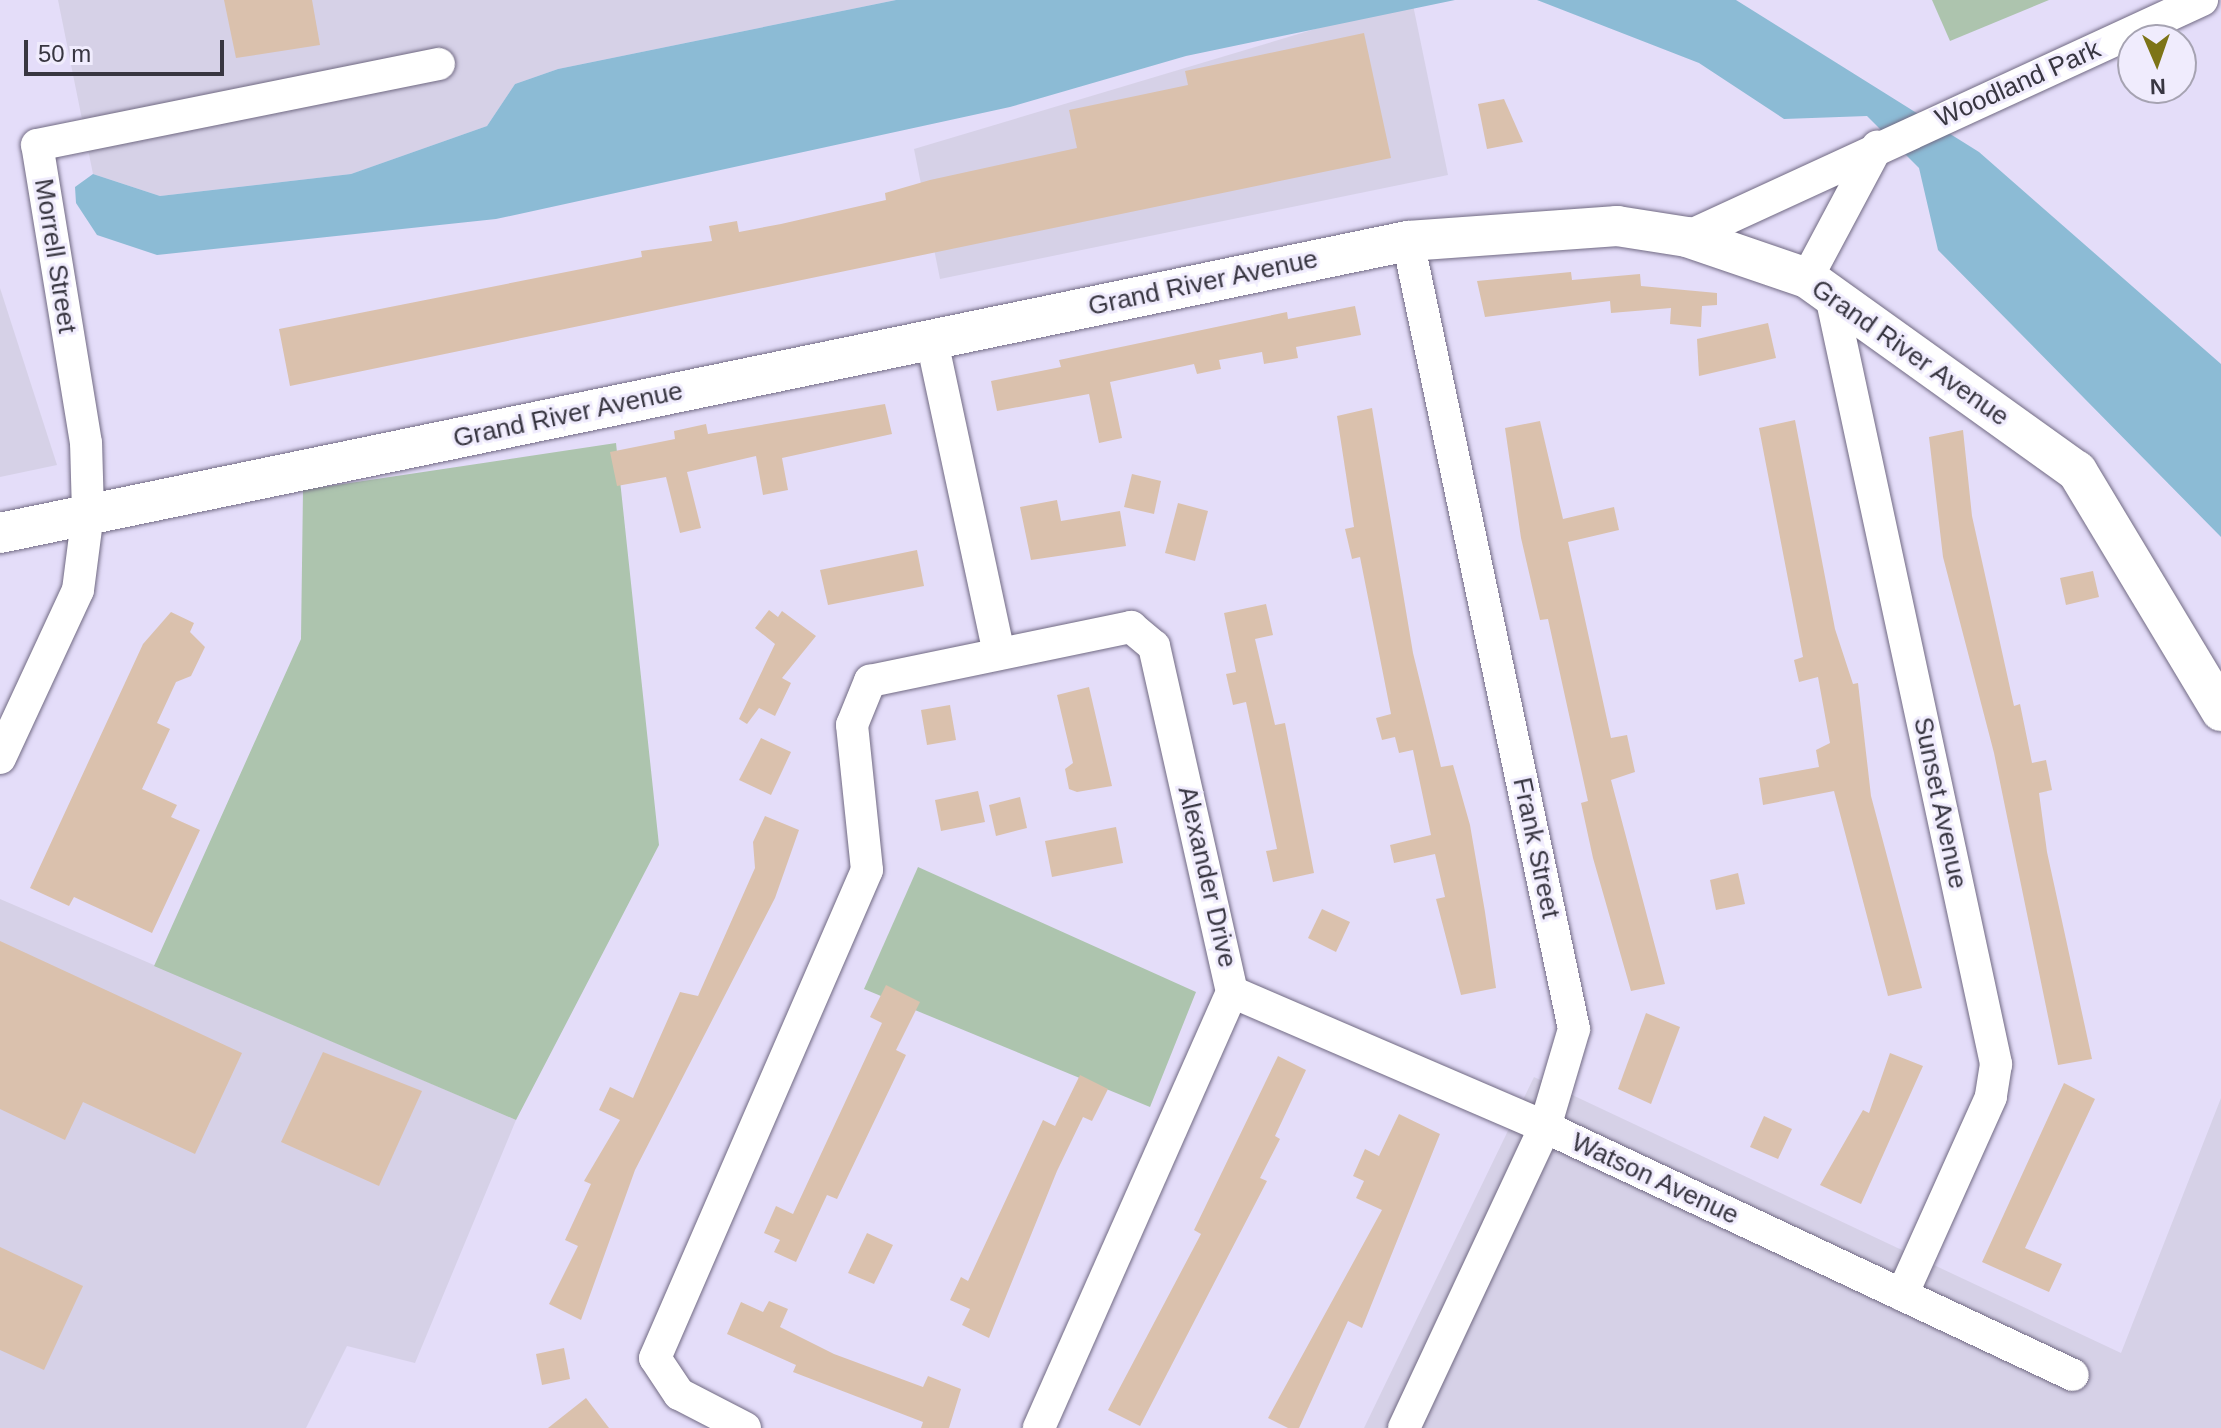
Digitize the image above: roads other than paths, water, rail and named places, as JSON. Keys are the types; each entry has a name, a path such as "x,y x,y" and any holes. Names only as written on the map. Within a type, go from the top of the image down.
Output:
{"street":[{"name":"Woodland Park","path":"1687,237 2202,0"},
{"name":"Morrell Street","path":"0,758 78,590 88,513 86,443 37,145 439,64"},
{"path":"1819,287 1877,147"},
{"name":"Grand River Avenue","path":"0,533 1408,241 1617,226 1687,237 1819,287 2077,471 2221,711"},
{"name":"Frank Street","path":"1404,1428 1545,1127 1574,1029 1408,241"},
{"name":"Sunset Avenue","path":"1819,287 1996,1064 1991,1097 1902,1295"},
{"path":"932,341 998,649"},
{"name":"Alexander Drive","path":"745,1428 679,1394 655,1358 867,870 852,725 870,681 998,649 1131,627 1154,646 1232,992 1039,1428"},
{"name":"Watson Avenue","path":"1232,992 1545,1127 2073,1375"}],"water":[{"path":"896,0 1455,0 1186,56 1010,107 496,219 157,255 97,235 76,203 75,187 93,174 160,196 351,174 487,126 515,84 558,69"},
{"path":"1537,0 1736,0 1979,152 2221,364 2221,537 1938,250 1919,168 1867,116 1784,119 1699,63"}]}
